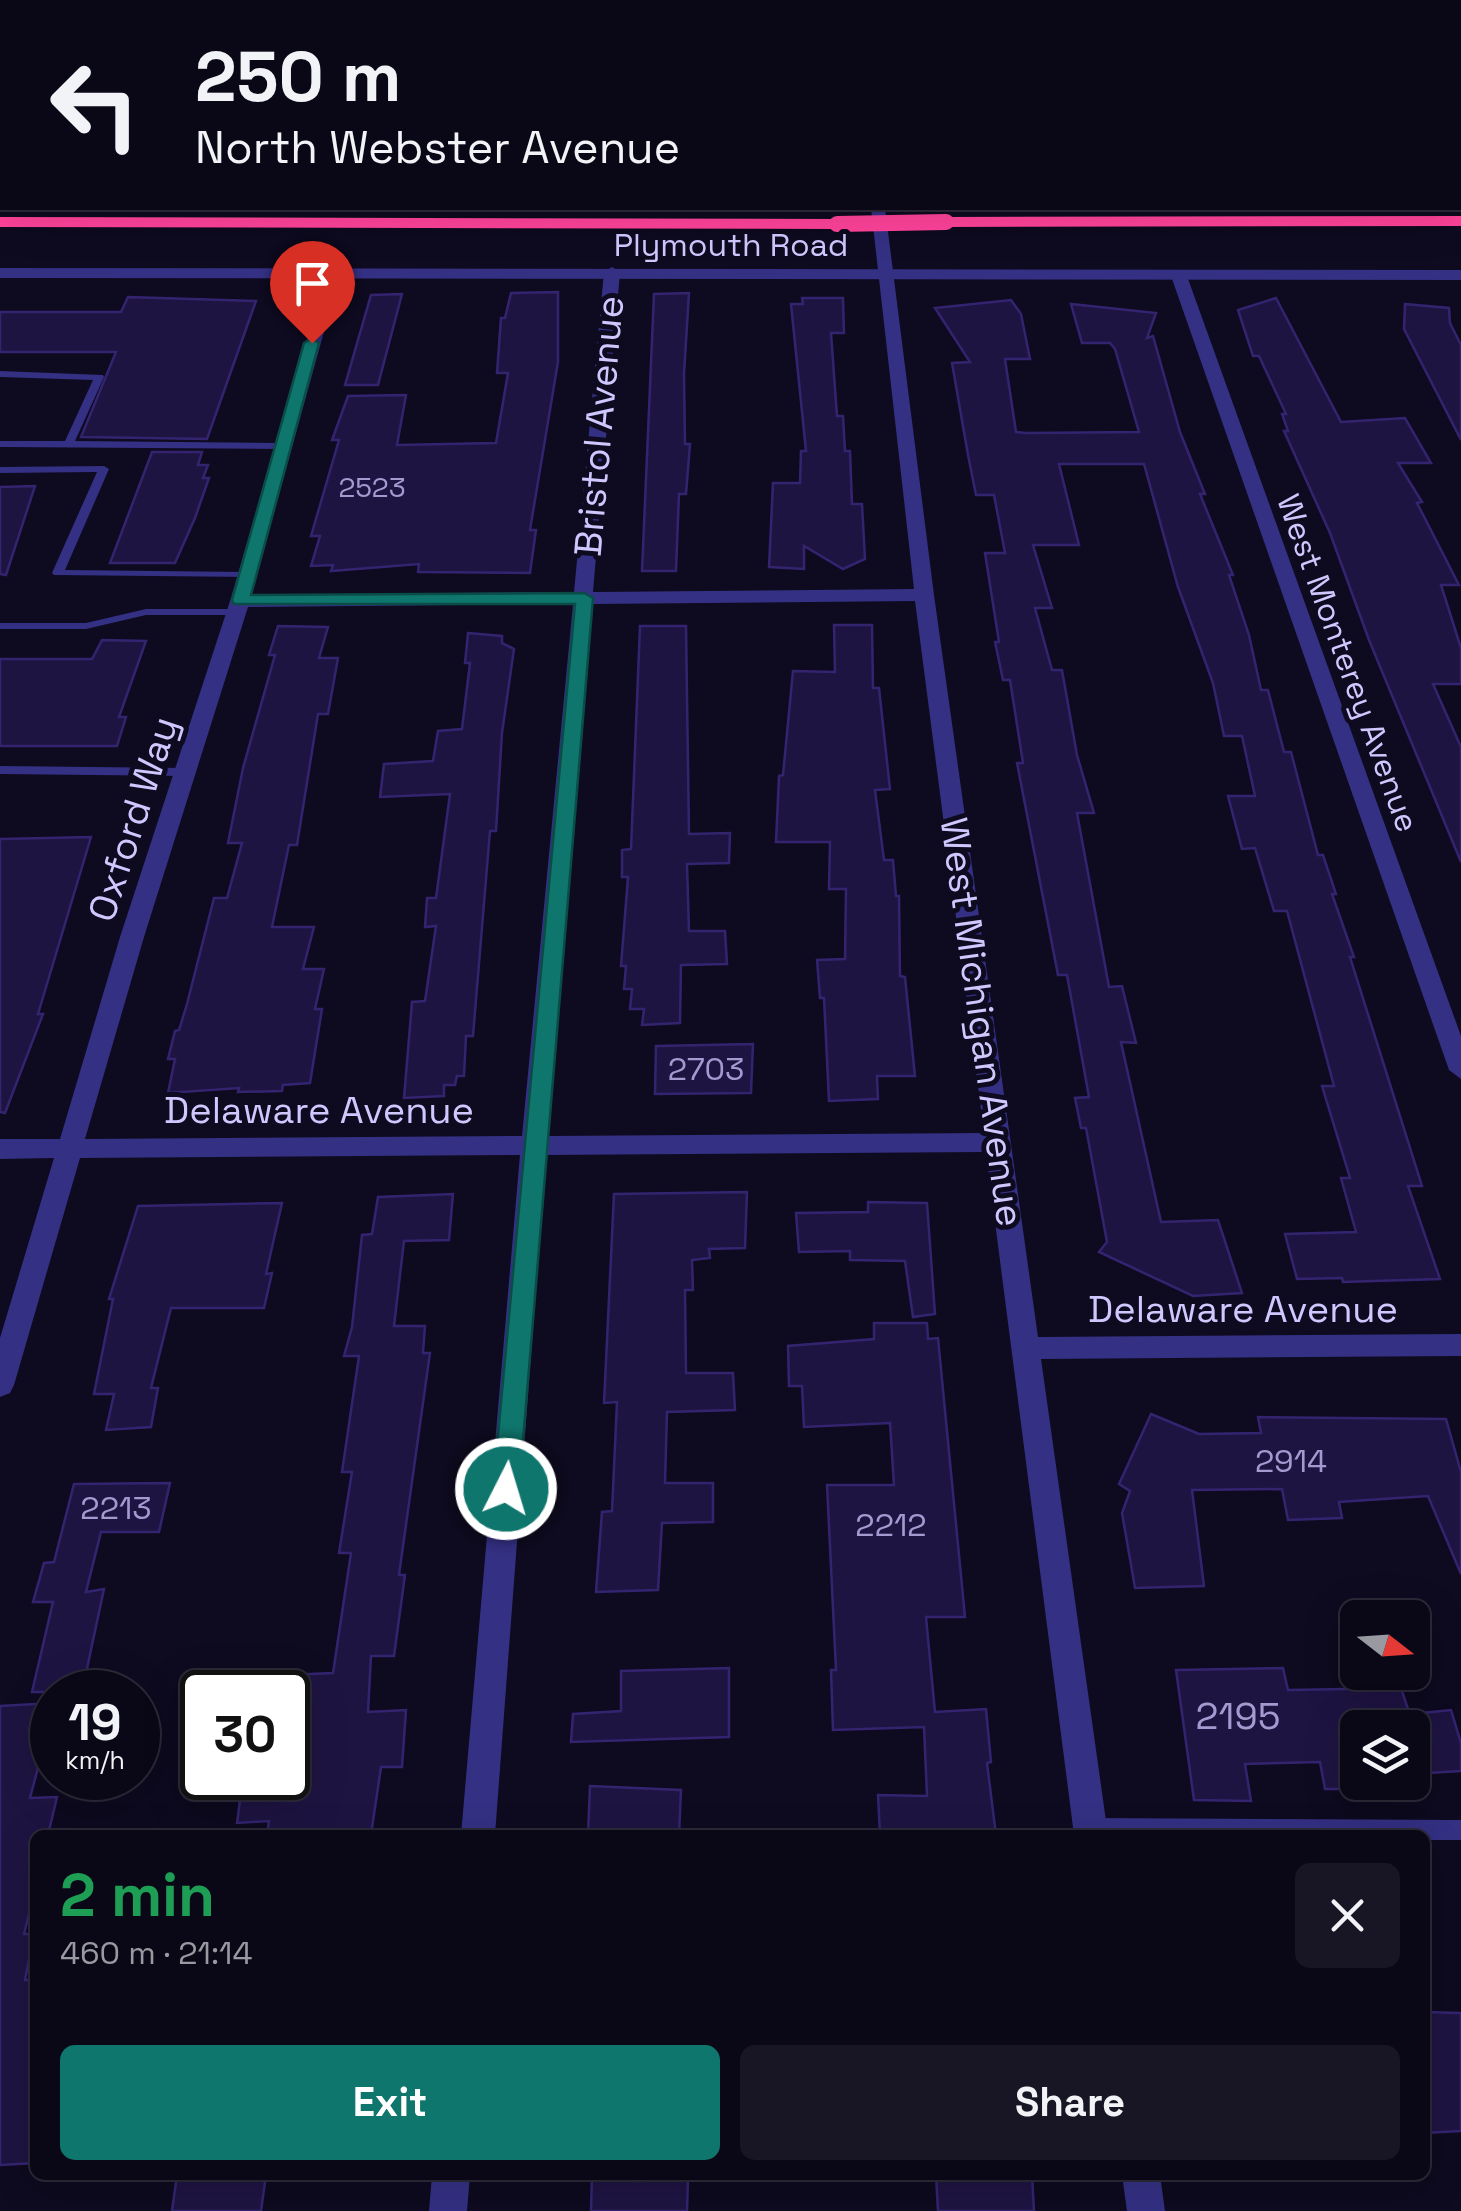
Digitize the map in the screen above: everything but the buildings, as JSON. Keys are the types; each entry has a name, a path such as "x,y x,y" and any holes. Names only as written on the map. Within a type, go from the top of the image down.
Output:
{"highway":[{"path":"0,222 1461,221"}],"street":[{"name":"West Michigan Avenue","path":"878,210 924,595 1091,1830"},
{"name":"Bristol Avenue","path":"478,1830 534,1146 612,272"},
{"name":"Plymouth Road","path":"0,274 1461,276"},
{"name":"Oxford Way","path":"0,1385 238,606 332,274"},
{"name":"West Monterey Avenue","path":"1179,276 1461,1070"},
{"path":"238,606 924,595"},
{"name":"Delaware Avenue","path":"0,1149 998,1142"},
{"name":"Delaware Avenue","path":"1026,1348 1461,1345"},
{"path":"448,2211 451,2180"},
{"path":"1142,2180 1146,2211"}],"lane":[{"path":"0,374 99,377 69,443"},
{"path":"0,444 282,446"},
{"path":"0,470 104,468 58,573 247,575"},
{"path":"0,626 86,626 146,612 238,606"},
{"path":"0,770 185,772"},
{"path":"1430,1830 1461,1830"}],"route":[{"path":"312,343 240,600 584,598 506,1489"}]}
